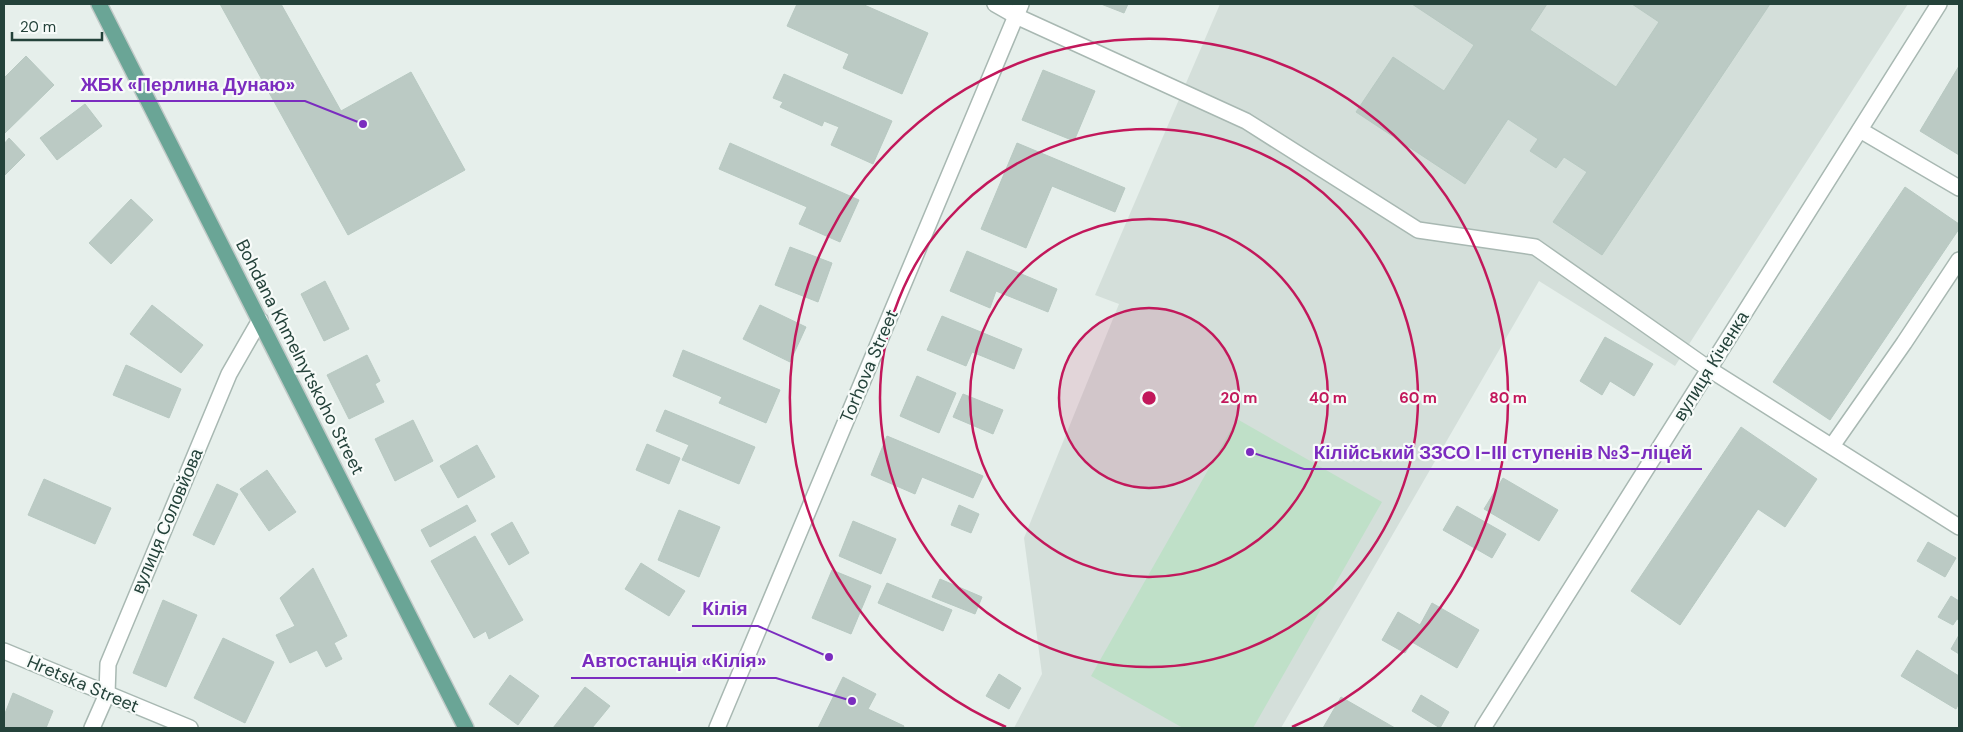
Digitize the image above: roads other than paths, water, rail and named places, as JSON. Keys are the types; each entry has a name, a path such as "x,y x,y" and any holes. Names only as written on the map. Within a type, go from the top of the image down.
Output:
{"main road":[{"name":"Bohdana Khmelnytskoho Street","path":"98,4 466,728"}],"street":[{"path":"995,4 1019,10 1246,121 1418,230 1535,247 1709,368 1959,527"},
{"name":"вулиця Кіченка","path":"1483,728 1939,4"},
{"name":"Torhova Street","path":"717,728 1019,10"},
{"path":"1860,130 1959,188"},
{"path":"1832,446 1904,344 1959,260"},
{"name":"вулиця Соловйова","path":"92,728 107,694 108,664 229,374 260,320"},
{"name":"Hretska Street","path":"4,650 190,728"}],"place":[{"name":"ЖБК «Перлина Дунаю»","path":"363,124"},
{"name":"Кілійський ЗЗСО І-ІІІ ступенів №3-ліцей","path":"1250,452"},
{"name":"Кілія","path":"829,657"},
{"name":"Автостанція «Кілія»","path":"852,701"}]}
